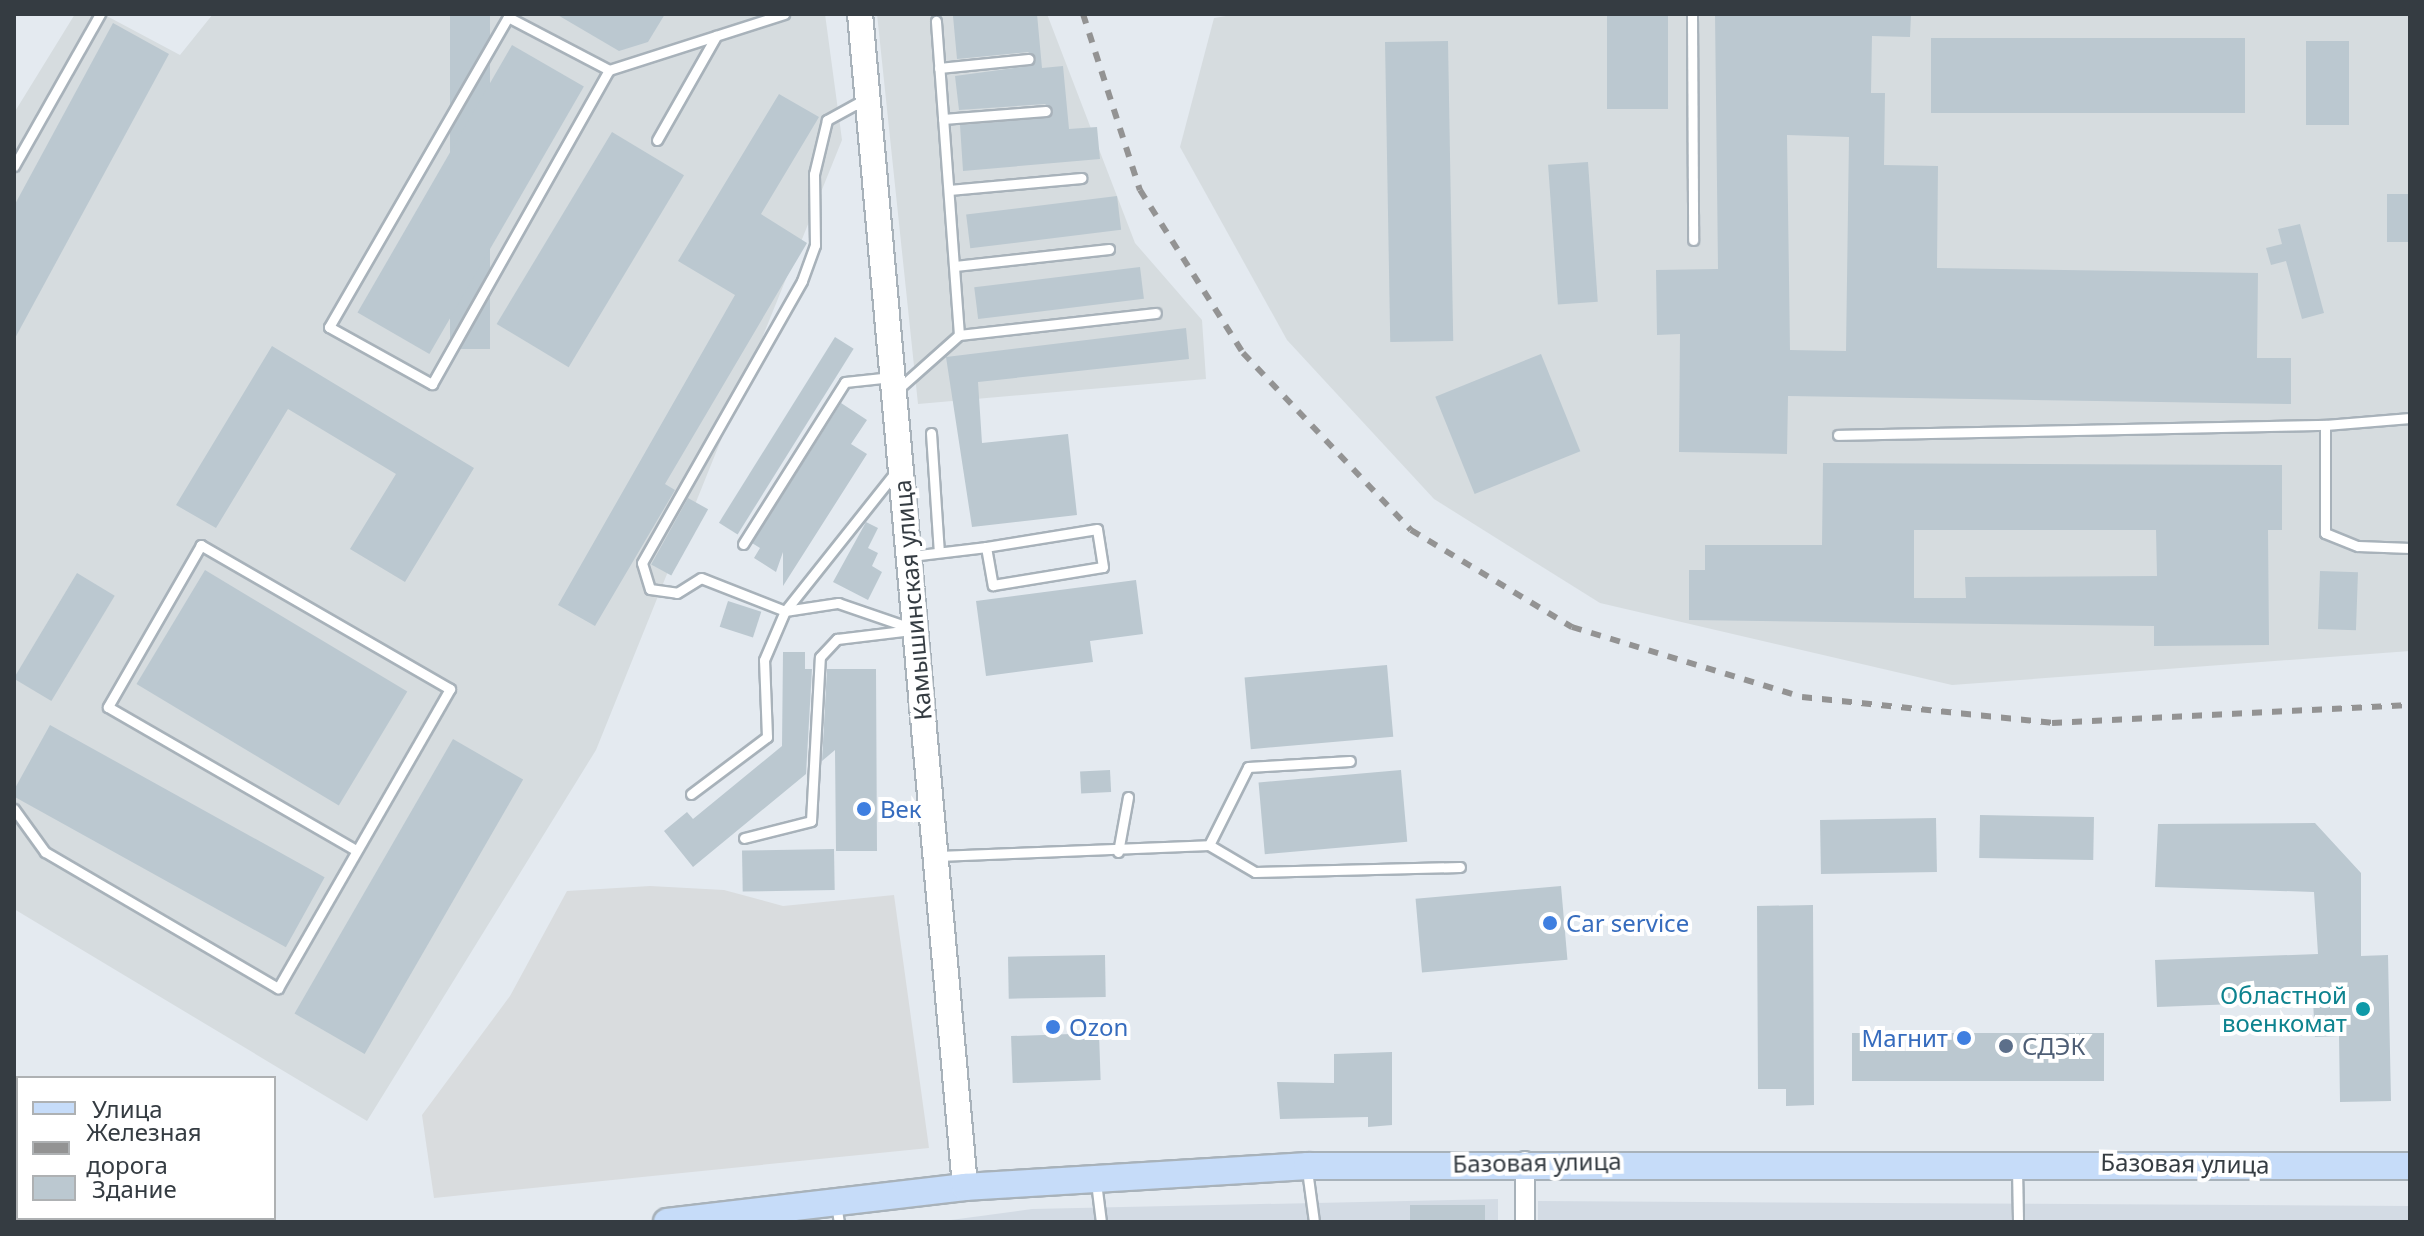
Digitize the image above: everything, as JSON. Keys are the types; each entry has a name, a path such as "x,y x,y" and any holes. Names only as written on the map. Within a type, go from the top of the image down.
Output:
{"main road":[{"name":"Базовая улица","path":"667,1222 837,1212 965,1187 1307,1166 1525,1161 2017,1160 2410,1166"}],"street":[{"name":"Камышинская улица","path":"860,14 965,1187"},
{"path":"1525,1161 1525,1222"}],"lane":[{"path":"14,166 100,14"},
{"path":"609,70 508,17 329,327 432,384 609,70 784,14"},
{"path":"1692,14 1693,240"},
{"path":"936,21 959,335"},
{"path":"657,140 716,36"},
{"path":"939,68 1029,59"},
{"path":"867,98 827,120 814,174 815,245 802,281 642,563 650,589 677,593 701,578 785,611 838,603 914,630"},
{"path":"943,119 1046,111"},
{"path":"949,190 1081,178"},
{"path":"955,266 1109,249"},
{"path":"743,544 845,382 893,385 959,335 1156,313"},
{"path":"1838,435 2325,425 2410,418"},
{"path":"2325,425 2325,533 2358,546 2410,548"},
{"path":"931,433 939,552"},
{"path":"691,794 767,737 764,660 785,611 900,466"},
{"path":"908,556 1097,529 1103,567 993,585 986,547"},
{"path":"14,809 45,852 278,988 450,689 201,545 108,707 356,850"},
{"path":"744,838 811,821 820,657 837,639 914,630"},
{"path":"1209,845 1248,767 1350,761"},
{"path":"1118,852 1128,797"},
{"path":"934,856 1118,852 1209,845 1255,872 1460,867"},
{"path":"2017,1160 2018,1222"},
{"path":"1307,1166 1314,1222"},
{"path":"1095,1177 1101,1222"}],"shaded area":[{"path":"75,14 103,14 180,55 213,14 825,14 842,140 596,750 367,1121 14,909 14,113"},
{"path":"877,14 1047,14 1135,243 1202,320 1206,379 918,404"},
{"path":"1238,14 2410,14 2410,651 1952,685 1600,603 1434,499 1287,340 1180,147 1214,18"},
{"path":"650,886 724,890 783,906 894,895 929,1148 434,1198 422,1115 510,996 567,891"},
{"path":"1498,1199 1498,1222 936,1222 1032,1209"},
{"path":"1538,1201 2410,1206 2410,1222 1538,1222"}],"building":[{"path":"450,14 490,14 490,349 450,349"},
{"path":"556,14 665,14 648,42 619,51"},
{"path":"1037,14 1042,68 1063,66 1069,129 1097,127 1100,159 963,171 960,125 1047,118 1053,111 1045,104 959,110 955,76 1030,66 1036,59 1028,52 957,59 953,16"},
{"path":"1607,14 1668,14 1668,109 1607,109"},
{"path":"1715,14 1911,14 1910,37 1872,36 1871,93 1885,93 1884,165 1938,166 1937,268 2258,273 2257,358 2291,358 2291,404 1788,396 1787,454 1679,452 1680,334 1657,335 1656,270 1718,269","holes":["1787,135 1849,137 1846,351 1790,350"]},
{"path":"113,23 169,54 14,340 14,206"},
{"path":"1931,38 2245,38 2245,113 1931,113"},
{"path":"1448,41 1453,341 1390,342 1385,42"},
{"path":"2306,41 2349,41 2349,125 2306,125"},
{"path":"512,45 584,86 429,354 358,313"},
{"path":"779,94 819,117 761,214 807,243 665,484 675,490 595,626 558,605 735,295 678,261"},
{"path":"612,132 684,175 569,367 497,324"},
{"path":"1588,162 1598,302 1558,304 1548,165"},
{"path":"2387,194 2410,194 2410,242 2387,242"},
{"path":"1117,196 1121,230 970,248 966,215"},
{"path":"2300,224 2324,313 2302,319 2286,261 2271,265 2266,248 2282,244 2278,229"},
{"path":"1140,267 1144,299 978,319 974,287"},
{"path":"1186,328 1189,359 978,382 982,443 1068,434 1077,515 972,527 946,357"},
{"path":"835,337 854,349 738,534 719,523"},
{"path":"272,346 474,468 405,582 350,549 396,474 288,409 216,528 176,505"},
{"path":"1541,354 1580,451 1475,494 1435,397"},
{"path":"841,403 867,420 851,444 867,454 783,586 783,552 776,572 754,558 760,548 752,543"},
{"path":"1823,463 2282,465 2282,530 2268,530 2269,645 2154,646 2154,626 1689,620 1689,570 1705,570 1705,545 1822,545","holes":["1914,530 2156,530 2157,576 1965,577 1966,598 1914,598"]},
{"path":"688,498 708,509 671,576 651,564"},
{"path":"866,522 878,528 868,548 878,553 872,566 882,572 868,600 833,582"},
{"path":"205,570 407,692 339,806 136,684"},
{"path":"2320,571 2358,572 2356,630 2318,629"},
{"path":"77,573 115,596 51,701 14,678"},
{"path":"1136,580 1143,634 1090,641 1093,662 986,676 976,601"},
{"path":"728,601 761,612 753,637 720,627"},
{"path":"783,652 805,652 805,669 812,669 806,774 693,867 664,831 687,812 693,819 782,746"},
{"path":"1387,665 1393,737 1251,749 1245,677"},
{"path":"827,669 876,669 877,851 836,851 835,750 822,761"},
{"path":"50,725 325,877 286,947 14,797 14,790"},
{"path":"453,739 523,780 365,1054 295,1014"},
{"path":"1110,770 1111,792 1081,794 1080,772"},
{"path":"1401,770 1407,842 1265,854 1259,782"},
{"path":"1980,815 2094,817 2093,860 1979,858"},
{"path":"1936,818 1937,872 1821,874 1820,820"},
{"path":"2315,823 2361,873 2361,956 2388,955 2391,1101 2340,1102 2339,1036 2315,1037 2313,1001 2157,1007 2155,960 2318,954 2314,892 2155,887 2158,824"},
{"path":"834,849 835,890 743,892 742,851"},
{"path":"1561,886 1567,960 1422,972 1416,899"},
{"path":"1813,905 1814,1105 1786,1106 1786,1089 1758,1089 1757,906"},
{"path":"1105,955 1106,997 1009,999 1008,957"},
{"path":"1099,1033 1101,1080 1013,1083 1011,1036"},
{"path":"1852,1033 2104,1033 2104,1081 1852,1081"},
{"path":"1392,1052 1392,1125 1368,1127 1368,1117 1280,1119 1277,1082 1334,1083 1334,1054"},
{"path":"1410,1205 1485,1205 1485,1222 1410,1222"}],"railway":[{"path":"1083,14 1140,190 1243,353 1411,530 1572,627 1802,697 2052,723 2410,705"}],"place":[{"name":"Век","path":"864,809"},
{"name":"Car service","path":"1550,923"},
{"name":"Областной военкомат","path":"2363,1009"},
{"name":"Ozon","path":"1053,1027"},
{"name":"Магнит","path":"1964,1038"},
{"name":"СДЭК","path":"2006,1046"}]}
